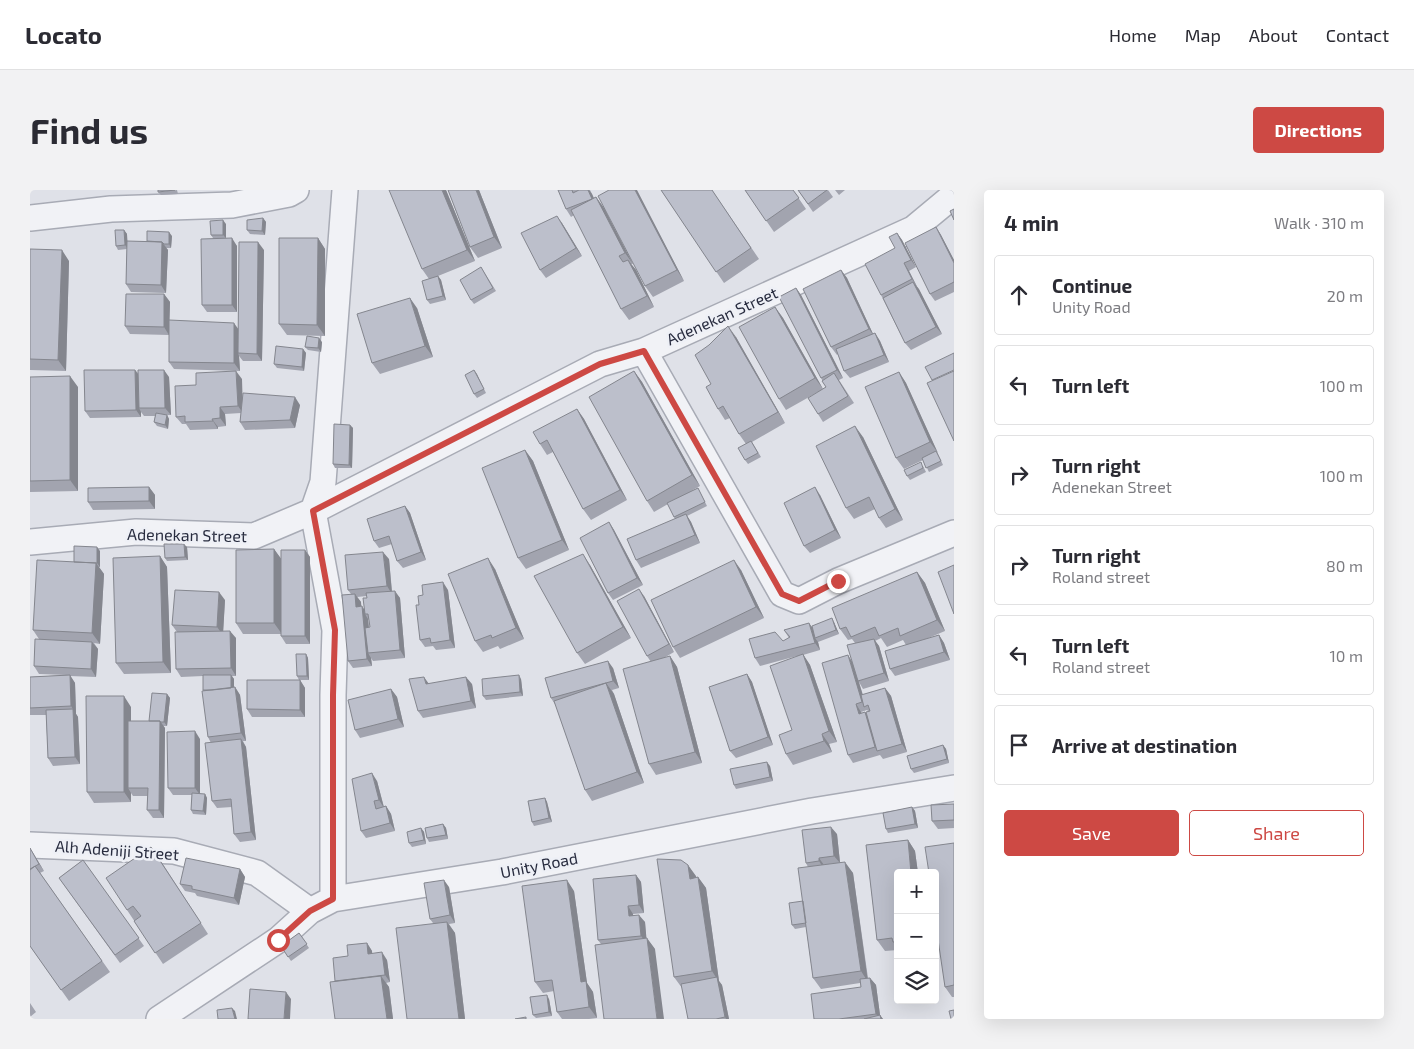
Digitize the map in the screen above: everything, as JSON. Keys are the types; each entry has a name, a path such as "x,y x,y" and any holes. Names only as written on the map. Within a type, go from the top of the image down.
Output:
{"street":[{"path":"30,218 110,209 232,205 289,194 296,190"},
{"path":"333,899 333,695 335,630 313,511 323,482 345,190"},
{"name":"Adenekan Street","path":"30,542 136,532 254,536 313,511 600,364 644,351 913,229 954,195"},
{"path":"644,351 782,594 799,601 838,581 954,533"},
{"name":"Unity Road","path":"159,1019 278,940 310,911 333,899 502,872 812,811 954,788"},
{"name":"Alh Adeniji Street","path":"30,845 174,851 257,873 310,911"}],"building":[{"path":"158,190 175,190 158,192"},
{"path":"389,190 442,190 467,250 422,269"},
{"path":"448,190 476,190 494,237 470,247"},
{"path":"558,190 572,190 573,193 579,190 588,190 592,199 566,209"},
{"path":"609,190 635,190 677,270 645,286 598,196"},
{"path":"661,190 712,190 751,248 716,272"},
{"path":"745,190 793,190 799,198 766,221"},
{"path":"798,190 827,190 808,204"},
{"path":"596,197 625,253 619,256 623,262 628,260 647,296 621,309 571,210"},
{"path":"954,209 954,220 950,211"},
{"path":"557,216 576,248 540,270 521,233"},
{"path":"263,218 262,231 247,230 247,220"},
{"path":"223,220 223,235 211,235 210,221"},
{"path":"936,227 954,263 954,282 930,294 905,243"},
{"path":"115,230 124,230 125,245 116,246"},
{"path":"147,231 169,232 169,244 147,241"},
{"path":"897,233 911,260 904,263 912,279 881,295 865,264 895,248 889,237"},
{"path":"232,238 232,305 202,305 201,239"},
{"path":"279,238 318,238 317,325 279,324"},
{"path":"127,241 162,242 161,285 126,284"},
{"path":"239,242 258,242 257,354 238,353"},
{"path":"30,249 62,250 58,360 30,359"},
{"path":"481,267 493,288 471,300 460,280"},
{"path":"841,270 869,329 831,347 803,289"},
{"path":"438,276 443,296 427,300 422,281"},
{"path":"913,282 936,327 905,343 883,298"},
{"path":"796,288 837,370 821,378 779,297"},
{"path":"126,294 164,294 164,327 125,326"},
{"path":"410,298 425,346 372,363 357,314"},
{"path":"775,307 815,378 779,399 739,327"},
{"path":"169,320 234,323 234,363 169,362"},
{"path":"728,326 778,412 739,434 723,406 718,409 706,387 711,384 695,355 709,345"},
{"path":"875,333 884,355 844,371 836,349"},
{"path":"307,336 319,338 318,348 305,347"},
{"path":"276,346 303,349 302,367 274,364"},
{"path":"954,353 954,370 932,380 925,367"},
{"path":"84,370 135,370 136,410 85,411"},
{"path":"138,370 164,370 165,408 139,408"},
{"path":"474,370 484,389 474,394 465,375"},
{"path":"236,371 238,406 220,407 220,418 212,419 213,421 185,422 185,416 176,417 175,386 196,385 196,373"},
{"path":"634,371 692,475 647,501 589,397"},
{"path":"954,371 954,441 927,383"},
{"path":"899,372 930,442 896,458 865,387"},
{"path":"834,373 848,396 818,414 808,398 826,387 822,381"},
{"path":"70,376 70,480 30,481 30,377"},
{"path":"243,393 295,397 290,420 240,422"},
{"path":"577,409 620,490 583,509 547,440 540,444 533,432"},
{"path":"156,413 167,415 165,425 154,422"},
{"path":"334,424 350,425 349,465 333,464"},
{"path":"855,426 895,509 879,518 869,497 846,508 816,446"},
{"path":"751,441 758,453 745,460 738,448"},
{"path":"525,450 562,540 518,558 482,468"},
{"path":"936,451 941,461 926,468 922,458"},
{"path":"921,462 923,468 907,476 904,470"},
{"path":"149,487 149,501 88,502 88,488"},
{"path":"815,487 835,530 804,546 784,503"},
{"path":"698,488 705,502 674,517 667,503"},
{"path":"405,506 421,552 397,561 389,536 374,541 367,519"},
{"path":"686,514 695,535 636,560 627,539"},
{"path":"609,522 637,578 608,593 580,538"},
{"path":"164,544 184,544 185,557 165,558"},
{"path":"74,546 97,547 97,563 74,562"},
{"path":"274,549 274,623 236,623 236,550"},
{"path":"281,550 305,550 305,636 281,636"},
{"path":"383,552 387,586 348,590 345,555"},
{"path":"583,554 623,627 577,653 534,576"},
{"path":"160,556 163,662 116,663 113,558"},
{"path":"488,558 516,628 492,638 491,635 475,641 448,574"},
{"path":"37,560 96,563 92,633 33,630"},
{"path":"734,560 756,607 673,647 651,600"},
{"path":"954,565 954,614 938,572"},
{"path":"917,572 937,620 900,636 898,628 879,636 875,627 851,637 846,627 840,629 832,608"},
{"path":"443,582 450,640 431,643 430,638 420,640 416,605 419,605 418,596 423,595 422,585"},
{"path":"639,589 669,644 647,656 617,601"},
{"path":"175,590 219,592 217,627 172,625"},
{"path":"395,591 400,650 368,653 365,628 370,627 368,614 365,614 363,598 367,598 366,593"},
{"path":"355,594 356,607 362,606 367,659 348,661 342,595"},
{"path":"832,618 836,630 815,638 812,626"},
{"path":"809,623 815,643 755,658 749,639 775,632 783,641 790,637 784,630"},
{"path":"230,631 231,668 176,669 175,632"},
{"path":"939,635 944,652 890,669 885,651"},
{"path":"35,639 92,642 91,669 34,666"},
{"path":"874,639 884,673 858,681 847,645"},
{"path":"296,654 306,654 307,676 297,676"},
{"path":"803,654 829,731 822,734 824,741 786,754 779,735 792,730 770,666"},
{"path":"848,655 862,702 856,704 859,714 865,712 875,747 848,755 822,663"},
{"path":"670,656 695,752 649,764 623,669"},
{"path":"608,661 613,681 551,698 545,678"},
{"path":"747,674 768,737 730,751 709,687"},
{"path":"70,675 71,706 30,708 30,677"},
{"path":"203,675 231,675 231,688 203,690"},
{"path":"519,675 520,692 483,696 482,679"},
{"path":"424,677 426,684 466,677 471,701 418,711 409,679"},
{"path":"247,680 300,680 300,710 247,709"},
{"path":"606,683 637,772 585,790 554,701"},
{"path":"235,687 241,733 208,737 202,691"},
{"path":"885,688 902,744 877,751 866,712 870,711 868,705 864,707 861,695"},
{"path":"391,689 398,719 355,730 348,700"},
{"path":"152,693 167,694 164,722 149,721"},
{"path":"86,696 124,696 124,792 87,792"},
{"path":"73,709 75,757 48,758 46,710"},
{"path":"128,721 160,721 159,810 147,810 148,788 128,788"},
{"path":"195,731 195,788 168,788 167,732"},
{"path":"241,739 251,832 234,834 231,799 212,801 205,743"},
{"path":"943,745 947,759 911,769 907,756"},
{"path":"767,762 770,777 734,785 730,769"},
{"path":"372,773 379,800 374,801 376,809 386,806 390,823 361,831 352,779"},
{"path":"192,793 205,794 203,811 191,810"},
{"path":"545,798 549,818 532,822 528,801"},
{"path":"954,804 954,820 932,821 931,805"},
{"path":"912,807 915,824 886,829 883,813"},
{"path":"443,824 446,835 427,838 425,828"},
{"path":"831,827 834,856 819,858 819,861 806,863 802,830"},
{"path":"421,828 424,840 409,843 407,832"},
{"path":"908,840 911,869 894,869 894,942 892,938 877,940 866,845"},
{"path":"954,843 954,985 945,987 939,946 939,869 928,869 925,847"},
{"path":"151,847 201,923 155,953 134,921 141,916 133,906 127,910 106,878"},
{"path":"30,848 39,864 30,869"},
{"path":"186,858 240,869 234,898 192,889 192,886 180,884"},
{"path":"657,859 681,860 688,865 690,879 698,877 712,971 674,977"},
{"path":"83,860 139,938 115,955 59,878"},
{"path":"845,862 861,971 813,978 798,868"},
{"path":"35,866 102,961 61,990 30,946 30,870"},
{"path":"636,875 639,905 628,906 629,916 639,915 641,936 598,940 593,879"},
{"path":"444,880 450,915 430,919 424,883"},
{"path":"567,880 581,982 586,981 589,1007 557,1012 552,980 535,982 522,886"},
{"path":"803,901 806,923 792,925 789,903"},
{"path":"447,922 459,1019 407,1019 396,928"},
{"path":"299,933 307,944 288,957 281,946"},
{"path":"647,938 657,1019 604,1019 595,945"},
{"path":"367,943 368,954 382,952 385,975 335,981 333,958 348,956 347,945"},
{"path":"381,976 387,1019 335,1019 330,982"},
{"path":"717,977 725,1017 716,1019 688,1019 681,984"},
{"path":"870,978 876,1014 839,1019 814,1019 811,994 861,987 860,979"},
{"path":"250,989 286,992 284,1019 248,1019"},
{"path":"547,995 549,1012 533,1015 530,997"},
{"path":"232,1008 235,1019 218,1019 217,1010"},
{"path":"954,1010 954,1019 951,1019 949,1011"},
{"path":"880,1015 881,1019 864,1019"}],"route":[{"path":"278,940 310,911 333,899 333,695 335,630 313,511 600,364 644,351 782,594 799,601 838,581"}]}
